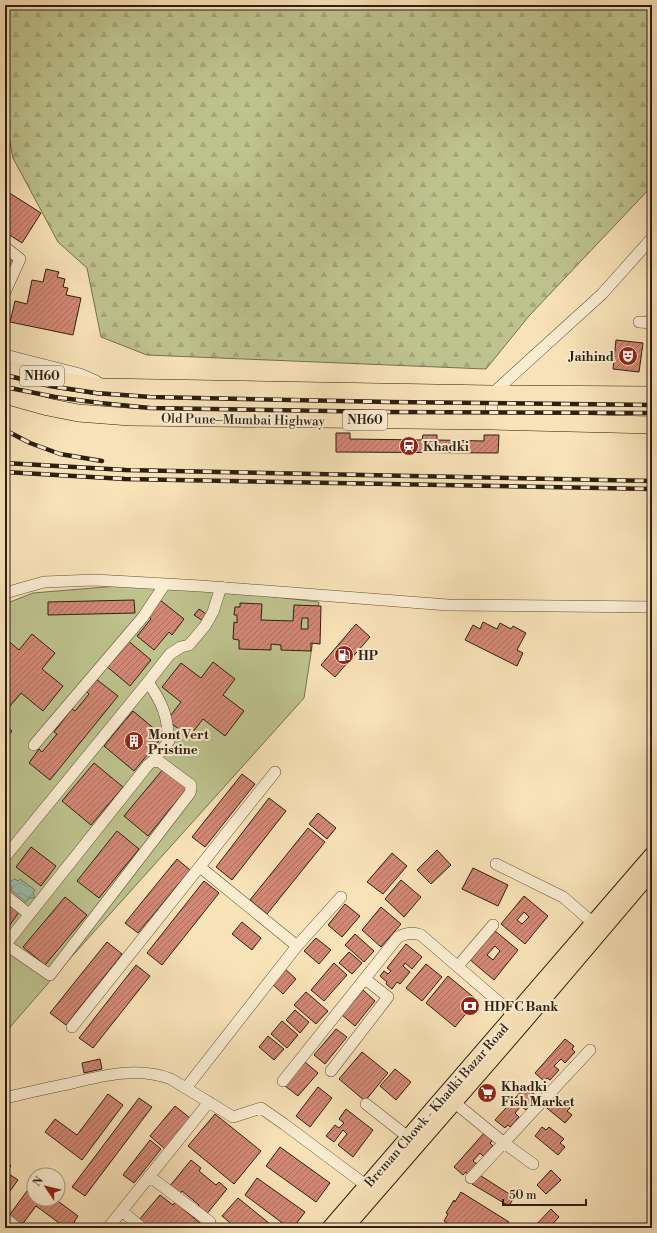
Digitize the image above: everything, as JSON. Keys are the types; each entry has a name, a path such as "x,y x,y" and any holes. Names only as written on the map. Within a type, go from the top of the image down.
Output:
{"highway":[{"name":"NH60","path":"5,368 58,380 102,387 492,394 652,394"},
{"name":"Old Pune–Mumbai Highway","path":"5,396 78,413 130,417 491,421 652,425"}],"main road":[{"name":"Breman Chowk - Khadki Bazar Road","path":"346,1228 371,1189 408,1137 652,854"},
{"name":"Breman Chowk - Khadki Bazar Road","path":"329,1228 371,1189 455,1103 652,872"}],"street":[{"path":"491,421 492,394 602,294 652,238"},
{"path":"5,247 20,259 5,292"},
{"path":"639,322 652,323"},
{"path":"5,355 80,374 96,381 102,387"},
{"path":"5,593 44,582 95,580 221,587 448,605 652,607"},
{"path":"34,744 143,617 165,584"},
{"path":"5,857 170,654 181,647 189,645 205,626 221,587"},
{"path":"148,682 160,700 168,727 169,741 5,945 50,975 190,793 192,788 191,785 160,762 153,762"},
{"path":"72,1027 276,772"},
{"path":"496,864 564,897 593,923"},
{"path":"200,867 297,946"},
{"path":"5,895 29,914"},
{"path":"186,1088 297,946 341,897"},
{"path":"458,966 493,925"},
{"path":"283,1081 398,937 403,934 409,933 421,935 514,1015"},
{"path":"331,1072 388,997 365,979"},
{"path":"471,1178 590,1050"},
{"path":"5,1098 108,1075 130,1073 161,1075 171,1079 233,1117 261,1108 371,1189"},
{"path":"108,1228 209,1102"},
{"path":"455,1103 504,1143 533,1164"},
{"path":"366,1104 408,1137"},
{"path":"149,1176 210,1222"},
{"path":"122,1211 142,1228"},
{"path":"5,1218 17,1228"}],"green space":[{"path":"5,5 652,5 652,186 529,316 486,369 147,355 101,337 87,268 58,242 13,158 5,117"},
{"path":"153,583 319,602 304,698 5,1033 5,604 33,593"}],"water":[{"path":"15,879 18,881 20,879 35,890 33,893 35,898 29,898 26,902 11,890 12,888 9,882"}],"building":[{"path":"8,192 41,213 22,243 5,232 5,196"},
{"path":"5,255 15,261 5,276"},
{"path":"46,269 59,272 57,277 65,279 63,287 68,288 66,295 81,298 73,335 10,322 15,301 27,304 32,280 43,282"},
{"name":"Jaihind","path":"616,340 643,343 639,372 613,369"},
{"path":"336,433 350,433 350,439 422,440 423,435 437,435 437,440 484,441 484,435 499,435 498,453 336,452"},
{"path":"134,600 135,613 48,615 48,602"},
{"path":"160,600 184,619 172,635 169,632 154,650 137,636 151,619 147,615"},
{"path":"240,603 262,604 261,620 293,621 294,605 321,606 320,644 311,643 311,651 281,650 281,645 271,644 271,650 239,649 239,640 233,639 234,622 237,623 237,615 234,615 235,607 240,607","holes":["302,618 308,618 308,629 301,629"]},
{"path":"199,609 213,619 209,625 194,615"},
{"path":"483,622 497,629 500,623 511,629 513,626 526,633 517,650 523,653 517,666 465,640 473,625 480,629"},
{"path":"356,624 370,637 335,677 321,665"},
{"path":"32,634 55,653 42,669 63,686 43,711 21,693 6,711 5,638 19,650"},
{"path":"126,639 151,660 130,686 105,665"},
{"path":"213,662 235,679 223,695 244,711 225,736 203,719 189,737 167,720 181,702 162,687 181,663 201,678"},
{"path":"96,679 118,696 50,780 29,763 39,749 42,752 57,734 54,732 72,709 75,711 89,694 86,691"},
{"name":"Mont Vert Pristine","path":"133,711 163,736 134,771 104,746"},
{"path":"5,726 12,731 5,740"},
{"path":"94,763 123,787 91,825 62,801"},
{"path":"164,768 188,787 148,836 124,816"},
{"path":"242,774 255,784 205,847 192,837"},
{"path":"269,798 286,811 232,880 216,867"},
{"path":"318,813 336,828 327,839 309,824"},
{"path":"308,828 325,842 267,914 250,900"},
{"path":"117,831 139,849 99,898 77,881"},
{"path":"31,847 56,866 41,886 16,867"},
{"path":"437,850 451,865 431,884 417,870"},
{"path":"392,853 407,866 383,894 367,882"},
{"path":"177,859 190,870 138,933 125,923"},
{"path":"473,868 508,885 498,906 462,889"},
{"path":"401,880 421,897 404,917 385,899"},
{"path":"204,881 219,893 162,965 147,953"},
{"path":"524,896 548,916 525,944 501,924","holes":["524,912 529,917 522,924 517,920"]},
{"path":"65,897 87,915 45,965 23,947"},
{"path":"5,902 19,912 5,932"},
{"path":"345,904 360,916 342,937 328,925"},
{"path":"381,907 401,924 381,947 362,930"},
{"path":"242,922 261,938 252,950 232,934"},
{"path":"494,930 518,950 494,980 469,959","holes":["495,946 500,951 493,960 487,955"]},
{"path":"355,934 374,951 364,962 345,945"},
{"path":"316,938 331,950 319,964 304,951"},
{"path":"107,942 122,954 66,1025 50,1013"},
{"path":"406,944 422,957 412,969 405,963 403,966 410,972 400,984 397,982 392,989 380,976 384,971 388,974 391,971 387,968"},
{"path":"349,952 362,963 352,974 339,963"},
{"path":"334,963 347,975 324,1001 311,990"},
{"path":"426,964 442,977 422,1001 406,988"},
{"path":"136,965 150,976 93,1048 79,1038"},
{"path":"283,967 296,979 283,994 270,982"},
{"path":"448,976 477,1000 455,1027 426,1003"},
{"path":"363,990 375,1001 355,1026 342,1015"},
{"path":"306,992 328,1011 316,1024 294,1005"},
{"path":"295,1010 309,1022 300,1033 286,1020"},
{"path":"282,1021 298,1035 287,1048 271,1034"},
{"path":"336,1029 347,1037 325,1064 314,1055"},
{"path":"268,1036 284,1049 274,1060 259,1047"},
{"path":"565,1039 574,1046 572,1049 575,1052 565,1063 561,1059 554,1066 559,1070 550,1080 547,1078 544,1081 535,1073"},
{"path":"362,1052 388,1073 365,1101 339,1079"},
{"path":"100,1059 102,1069 84,1073 82,1063"},
{"path":"305,1062 318,1073 298,1096 285,1086"},
{"path":"395,1069 411,1082 396,1100 380,1086"},
{"path":"526,1086 534,1093 532,1096 535,1099 526,1110 521,1106 515,1113 519,1117 510,1127 508,1125 505,1128 495,1120"},
{"path":"318,1087 332,1098 310,1127 296,1116"},
{"path":"108,1094 123,1105 82,1160 45,1132 55,1119 77,1135"},
{"path":"549,1095 553,1098 556,1095 570,1108 567,1111 572,1115 565,1123 542,1104"},
{"path":"139,1098 152,1107 85,1196 72,1187"},
{"path":"175,1106 190,1118 165,1149 150,1136"},
{"path":"346,1109 373,1130 353,1157 338,1145 347,1134 343,1130 334,1142 326,1136 335,1125 339,1128 344,1123 339,1119"},
{"path":"215,1114 261,1151 234,1184 188,1146"},
{"path":"542,1127 546,1130 549,1127 564,1139 560,1143 565,1147 558,1155 535,1136"},
{"path":"484,1133 493,1140 490,1143 493,1146 484,1157 480,1153 473,1161 477,1164 468,1175 466,1172 463,1175 454,1167"},
{"path":"150,1140 161,1149 134,1183 123,1175"},
{"path":"280,1147 330,1183 316,1202 266,1166"},
{"path":"191,1160 201,1168 199,1171 216,1185 219,1182 227,1189 205,1216 196,1208 199,1205 182,1191 179,1195 169,1187"},
{"path":"5,1161 11,1166 6,1172 18,1180 5,1198"},
{"path":"551,1170 561,1180 546,1194 537,1185"},
{"path":"478,1174 514,1197 509,1206 472,1184"},
{"path":"257,1178 305,1212 293,1228 289,1228 245,1195"},
{"path":"26,1192 26,1207 35,1207 21,1226 8,1217"},
{"path":"461,1192 509,1222 505,1228 455,1228 444,1221 448,1214 446,1213"},
{"path":"160,1195 173,1205 175,1202 201,1224 198,1228 147,1228 138,1221"},
{"path":"238,1198 275,1228 236,1228 222,1216"},
{"path":"37,1207 66,1207 78,1216 74,1222 81,1228 66,1228"},
{"path":"551,1209 559,1217 549,1228 533,1228"}],"railway":[{"path":"5,375 50,386 96,393 150,397 652,405"},
{"path":"5,387 55,397 150,408 388,412 652,413"},
{"path":"5,430 30,443 60,454 102,461"},
{"path":"5,463 126,470 652,481"},
{"path":"5,472 125,479 652,489"}],"place":[{"name":"Jaihind","path":"628,356"},
{"name":"Khadki","path":"409,446"},
{"name":"HP","path":"344,655"},
{"name":"Mont Vert Pristine","path":"134,741"},
{"name":"HDFC Bank","path":"470,1006"},
{"name":"Khadki Fish Market","path":"487,1093"}]}
